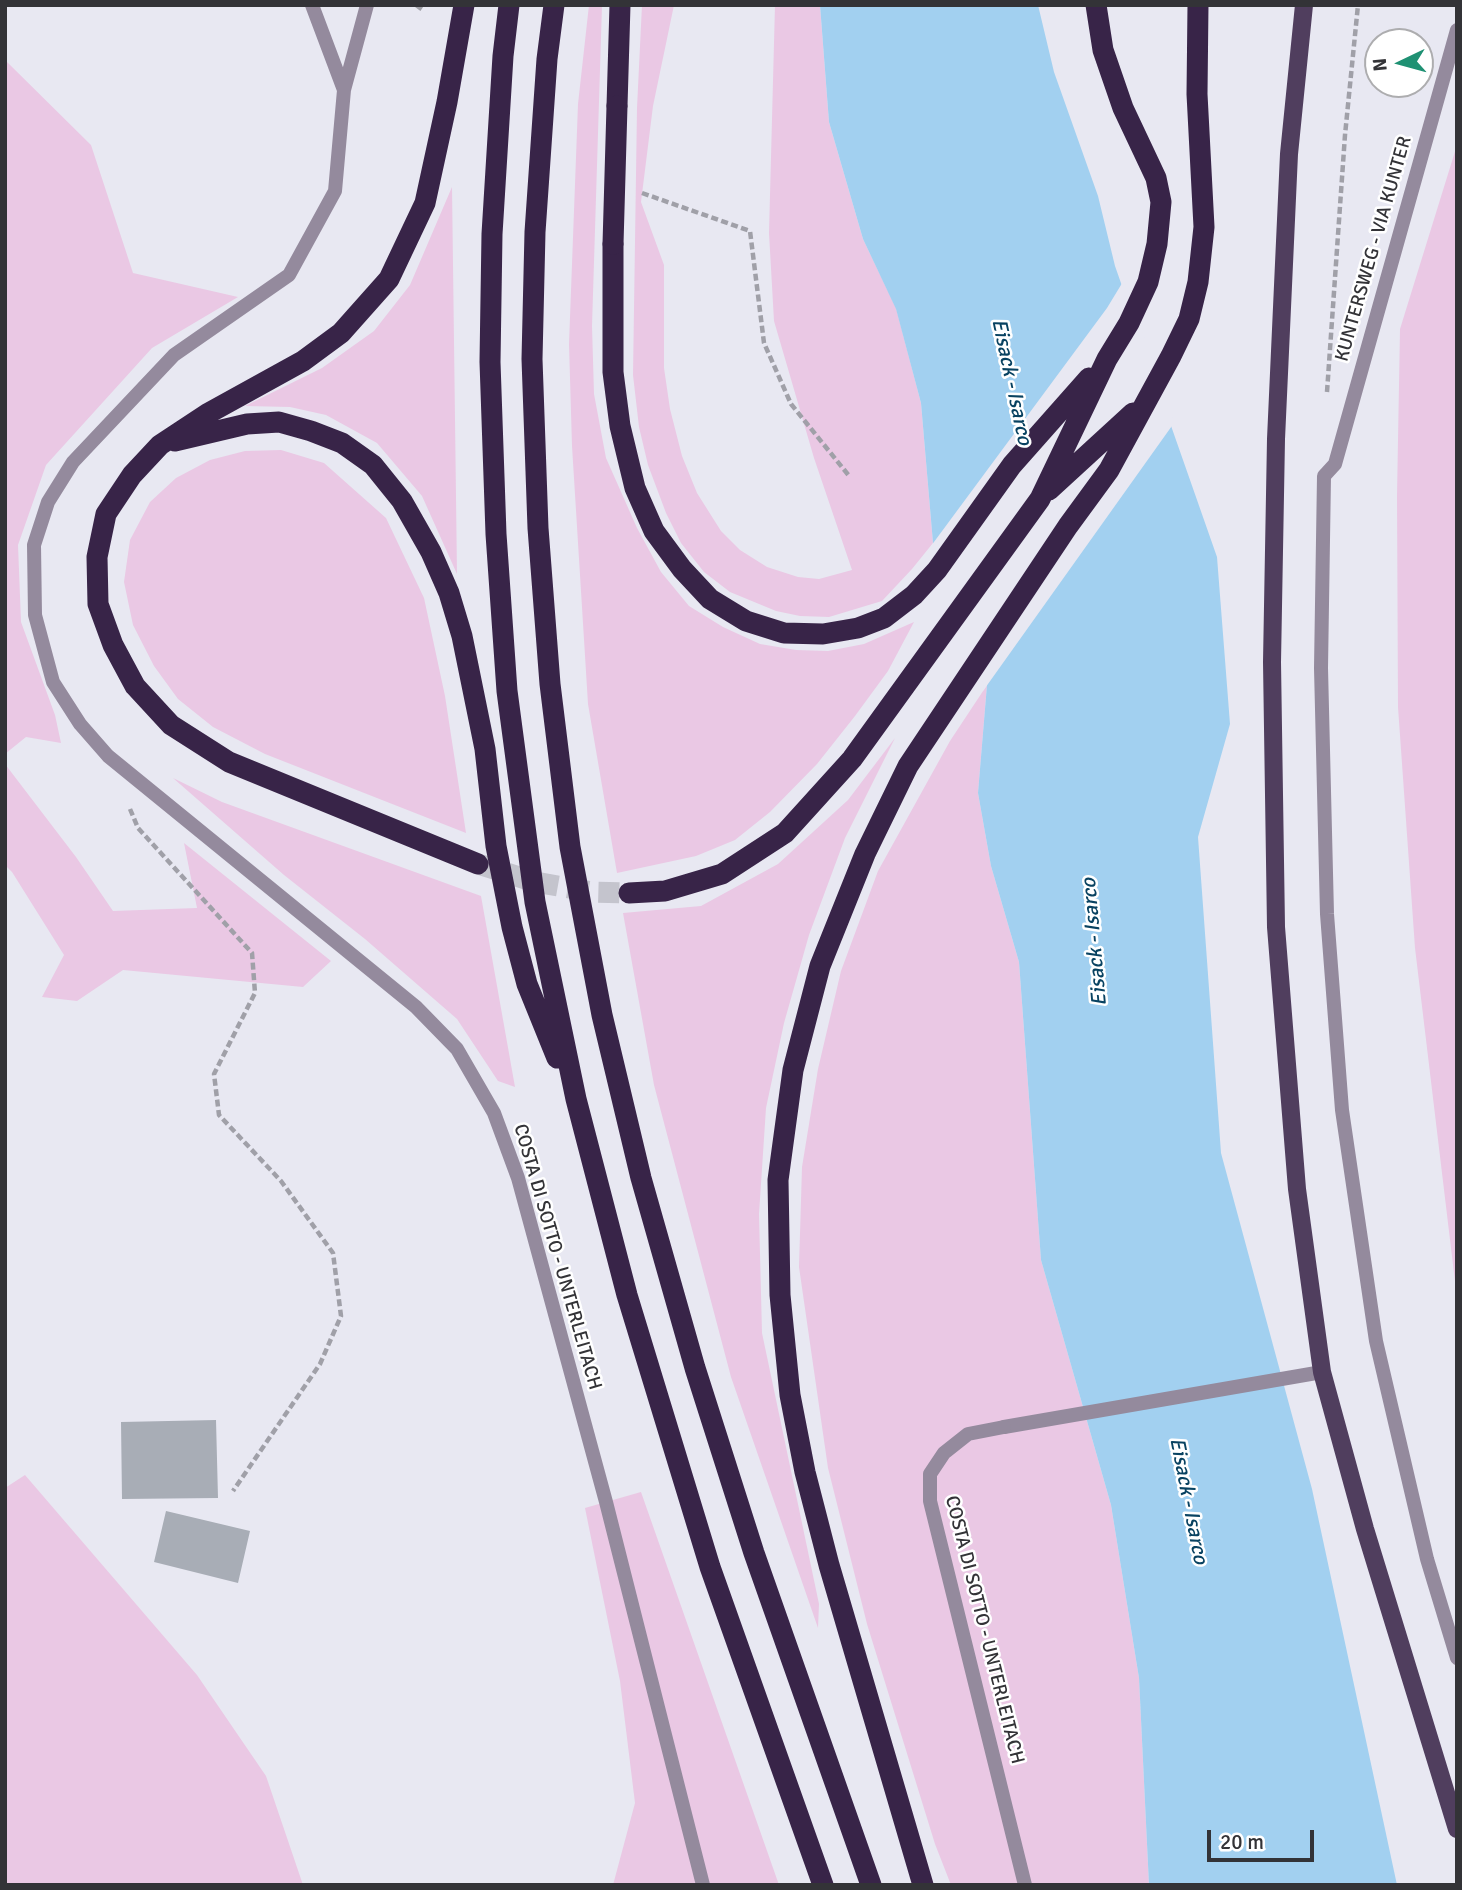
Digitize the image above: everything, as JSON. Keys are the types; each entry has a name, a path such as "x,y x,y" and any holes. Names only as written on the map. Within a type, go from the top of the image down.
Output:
{"highway":[{"path":"464,5 425,203 389,279 341,333 322,347 262,385 207,414 160,445 132,475 106,514 97,557 98,604 113,645 135,686 171,725 229,762 478,864"},
{"path":"509,5 503,56 492,233 490,362 496,534 507,691 535,902 576,1099 628,1295 703,1542 823,1885"},
{"path":"554,5 547,59 535,232 532,359 538,528 548,671 570,847 602,1016 638,1164 691,1355 754,1553 871,1885"},
{"path":"620,5 612,372 620,426 635,488 654,531 682,569 710,599 746,621 784,633 824,634 858,628 884,618 914,595 937,570 1012,465 1107,359"},
{"path":"629,893 664,891 722,874 785,833 852,759 1040,499 1107,359 1129,323 1148,282 1157,244 1161,202 1156,178 1123,108 1103,50 1096,5"},
{"path":"923,1885 871,1713 805,1472 790,1395 780,1295 778,1180 793,1070 820,966 865,854 908,766 1060,538 1109,470 1189,319 1198,282 1204,227 1197,94 1199,5"},
{"path":"1040,499 1147,400"},
{"path":"160,445 247,424 279,422 342,443 373,465 402,501 431,552 449,593 485,749 496,846 512,927 527,984 576,1099"}],"main road":[{"path":"1304,5 1289,154 1276,439 1272,704 1276,927 1297,1189 1322,1372 1365,1529 1457,1829"}],"street":[{"path":"312,5 344,90"},
{"name":"COSTA DI SOTTO - UNTERLEITACH","path":"367,5 344,90 335,191 289,275 174,355 73,461 48,502 34,545 35,615 53,682 80,724 108,756 416,1007 457,1049 494,1113 518,1178 606,1502 704,1885"},
{"name":"KUNTERSWEG - VIA KUNTER","path":"1457,30 1335,464 1324,477 1321,668 1327,914 1342,1110 1376,1341 1427,1559 1457,1658"},
{"name":"COSTA DI SOTTO - UNTERLEITACH","path":"1025,1885 930,1501 930,1474 944,1453 968,1434 1322,1372"}],"path":[{"path":"415,5 423,10"},
{"path":"1326,393 1345,135 1358,5"},
{"path":"630,189 750,231 764,343 791,404 850,477"},
{"path":"128,804 138,828 252,953 254,993 214,1074 219,1115 281,1181 333,1253 341,1316 320,1364 233,1491"}],"shaded area":[{"path":"589,5 602,5 592,326 594,394 606,458 637,528 661,572 689,606 723,627 760,644 796,650 828,651 864,644 914,622 888,671 855,716 817,764 770,812 735,840 696,856 617,873 588,704 572,446 569,344 578,104"},
{"path":"642,5 674,5 653,106 641,202 664,265 664,368 670,409 682,456 697,493 721,531 740,550 767,567 798,577 819,579 852,570 814,458 774,321 769,233 775,5 820,5 829,122 863,239 896,308 921,403 933,543 882,601 829,617 800,616 776,611 730,592 704,572 681,543 666,513 648,465 639,427 633,375 637,108"},
{"path":"5,60 91,145 133,273 238,297 152,348 46,465 18,545 21,622 55,715 61,743 26,737 5,754"},
{"path":"1457,145 1457,1298 1415,948 1398,707 1397,496 1400,329"},
{"path":"452,187 457,574 422,496 377,443 326,415 290,407 245,406 322,368 374,331 410,285"},
{"path":"281,450 324,463 386,518 424,598 445,696 466,833 265,754 213,727 178,699 154,666 133,625 124,582 130,540 150,502 176,478 210,460 245,451"},
{"path":"987,685 978,793 991,866 1019,962 1041,1260 1111,1505 1139,1678 1149,1885 951,1885 935,1844 867,1624 828,1468 799,1267 802,1167 818,1069 841,971 878,871 950,741"},
{"path":"895,738 845,838 809,935 784,1023 766,1108 759,1214 762,1333 819,1604 818,1628 731,1377 654,1085 623,913 701,906 778,864 848,800"},
{"path":"5,764 76,857 113,911 197,908 184,843 331,961 303,987 123,970 77,1001 42,997 64,955 5,865"},
{"path":"173,778 222,802 481,896 515,1087 498,1081 457,1019 365,939 284,875"},
{"path":"25,1475 197,1675 266,1776 303,1885 5,1885 5,1488"},
{"path":"641,1492 779,1885 613,1885 635,1803 620,1681 585,1508"}],"water":[{"name":"Eisack - Isarco","path":"820,5 1038,5 1054,72 1098,196 1115,266 1217,557 1230,724 1198,837 1221,1153 1312,1489 1397,1885 1149,1885 1139,1678 1111,1505 1041,1260 1019,962 991,866 978,793 987,685 933,543 921,403 896,309 863,239 829,122"}],"pier":[{"path":"1124,280 1174,423 983,691 984,685 931,546 1107,308"}],"building":[{"path":"216,1420 218,1498 122,1499 121,1422"},
{"path":"166,1511 250,1531 238,1583 154,1562"}],"tunnel":[{"path":"478,864 535,882 592,892 629,893"}]}
